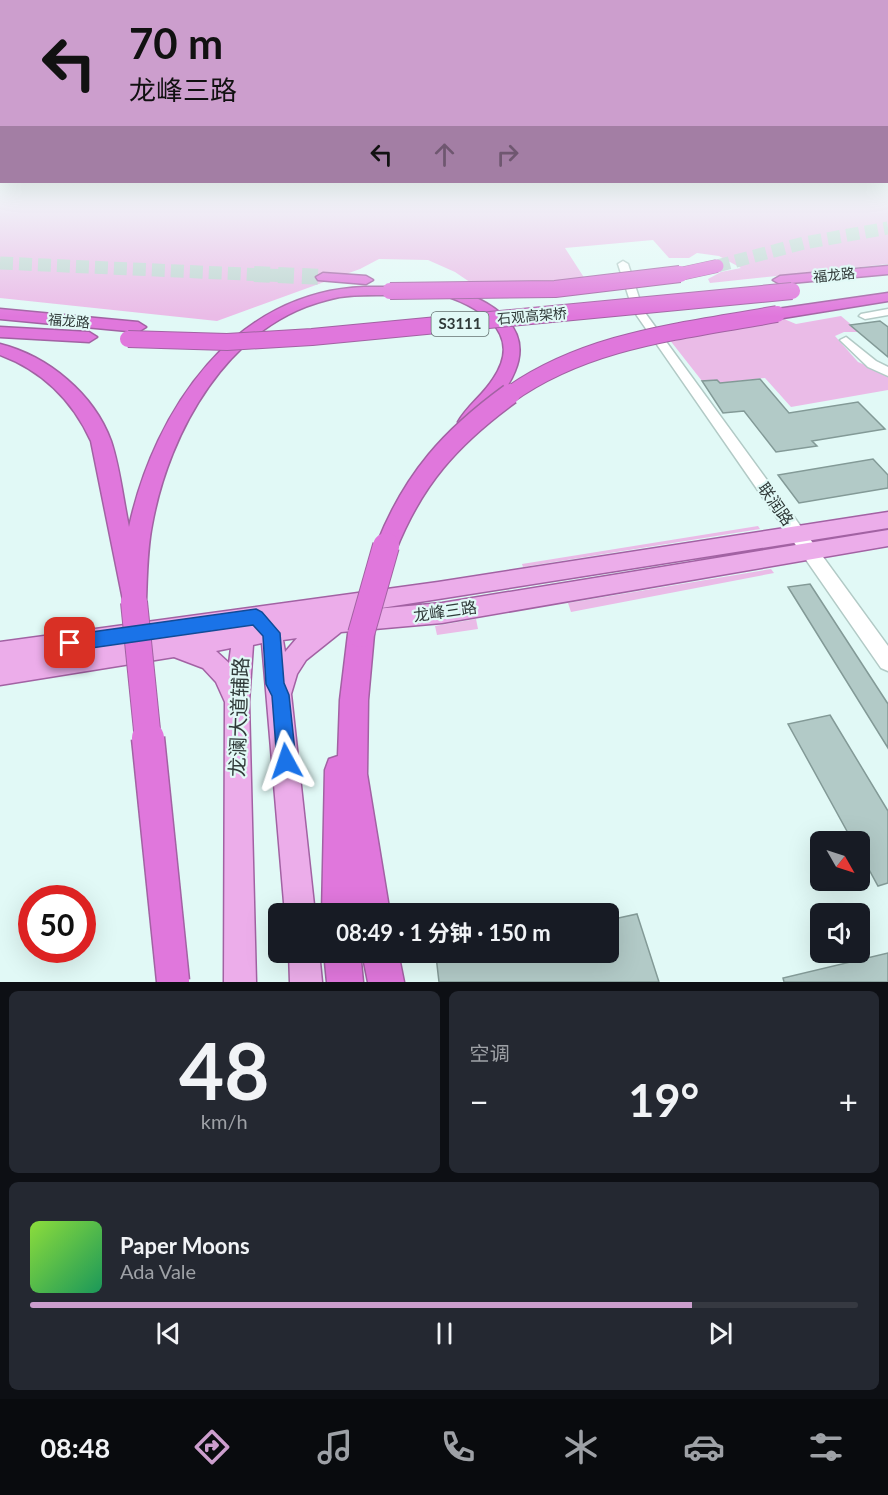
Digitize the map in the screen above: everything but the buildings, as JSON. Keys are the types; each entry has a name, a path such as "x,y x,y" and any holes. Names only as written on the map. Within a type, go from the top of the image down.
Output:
{"highway":[{"path":"134,602 142,518 148,492 175,426 209,372 247,336 296,306 342,292 492,292 558,288 653,279 717,266"},
{"name":"福龙路","path":"786,286 888,270"},
{"path":"323,277 425,286 480,305 492,311 508,331 512,343 512,357 500,384 428,467 394,526 351,628 340,747 339,903"},
{"name":"福龙路","path":"786,286 888,281"},
{"name":"石观高架桥","path":"133,333 227,342 324,337 786,286"},
{"path":"458,432 535,379 590,353 656,335 888,297"},
{"name":"福龙路","path":"0,314 133,333"},
{"name":"福龙路","path":"0,332 133,333"},
{"path":"0,349 23,356 63,383 77,397 101,441 119,543 134,602 173,982"},
{"path":"351,628 354,700 352,774 371,903"},
{"path":"343,963 345,982"},
{"path":"382,963 386,982"}],"main road":[{"name":"龙峰三路","path":"0,653 264,625 796,533 888,520"},
{"name":"龙峰三路","path":"0,674 242,638 264,625 351,628 810,553 888,538"},
{"name":"龙澜大道辅路","path":"264,625 275,684 280,695 299,903"},
{"path":"280,695 285,670 298,651 313,636 351,628"},
{"name":"龙澜大道辅路","path":"240,982 237,702 240,691 242,638"},
{"path":"166,649 195,651 213,659 225,673 237,702"},
{"path":"305,963 306,982"}],"street":[{"name":"联润路","path":"623,264 634,303 664,346 725,423 796,533 888,662"},
{"path":"865,316 886,315"},
{"path":"846,340 872,364 888,372"}],"shaded area":[{"path":"0,226 888,226 888,264 710,283 708,279 721,272 741,268 719,256 697,253 689,258 669,258 653,240 565,248 585,279 480,289 455,272 428,260 379,259 360,269 217,321 0,298"},
{"path":"841,316 860,332 844,332 835,336 858,362 888,375 888,390 791,407 765,378 720,383 717,380 702,381 669,339 784,319 796,324"},
{"path":"758,526 760,529 523,567 522,564"},
{"path":"771,569 774,573 571,612 568,603"},
{"path":"476,619 478,629 437,635 435,626"}],"tunnel":[{"path":"717,266 804,243 888,228"},
{"path":"0,263 288,276"},
{"path":"254,274 323,277"}],"route":[{"path":"70,643 256,617 271,633 275,684 280,695 286,761"}]}
